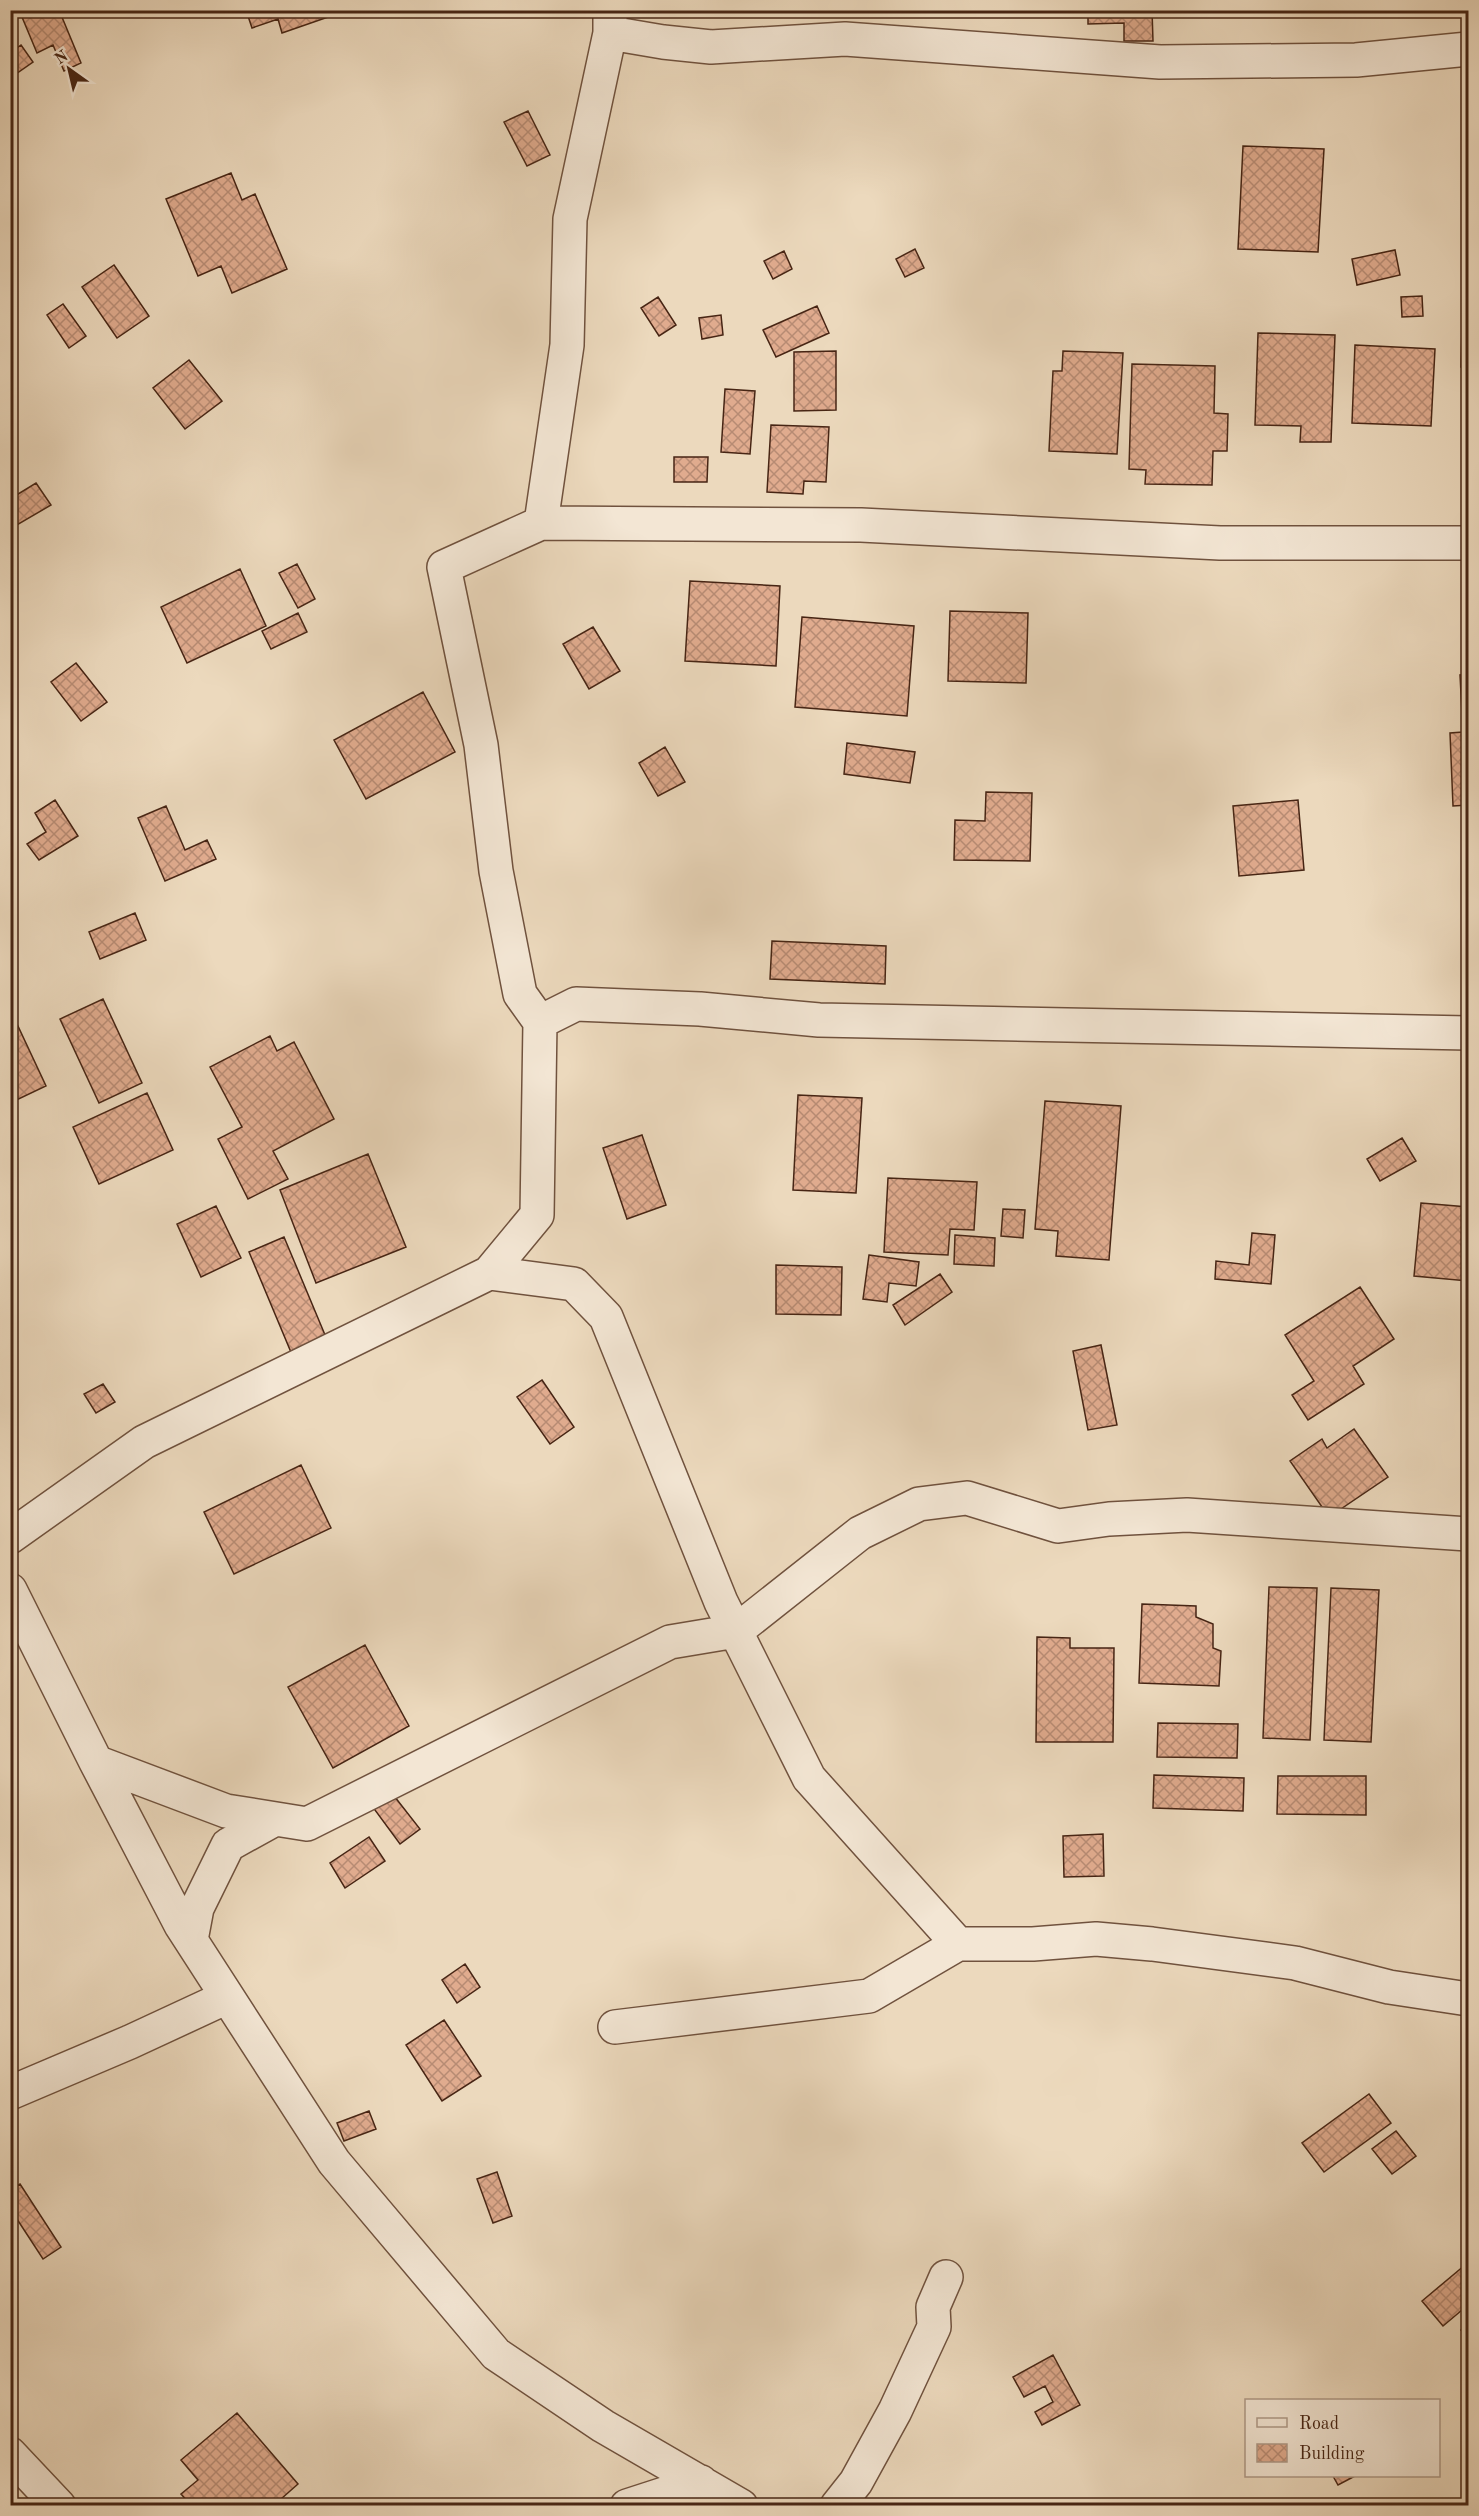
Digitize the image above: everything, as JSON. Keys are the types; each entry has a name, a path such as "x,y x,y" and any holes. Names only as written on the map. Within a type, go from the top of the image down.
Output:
{"street":[{"path":"541,523 567,345 570,219 610,22 663,42 711,47 845,39 1161,62 1356,60 1468,49"},
{"path":"10,1537 144,1442 489,1273 537,1215 540,1022 520,994 496,871 481,745 444,567 541,523 861,525 1220,543 1468,543"},
{"path":"540,1022 576,1004 700,1008 819,1020 1468,1033"},
{"path":"489,1273 574,1284 606,1317 721,1602 809,1778 958,1944"},
{"path":"96,1762 226,1811 307,1824 670,1641 736,1631 860,1533 919,1504 967,1498 1058,1526 1109,1519 1187,1515 1468,1534"},
{"path":"10,1590 181,1925 334,2162 496,2354 603,2426 741,2505"},
{"path":"191,1940 197,1908 228,1845 275,1819"},
{"path":"615,2027 869,1996 958,1944 1033,1944 1096,1939 1295,1963 1389,1988 1468,1999"},
{"path":"10,2093 130,2042 227,1997"},
{"path":"837,2505 856,2482 895,2411 934,2327 933,2307 946,2277"},
{"path":"10,2454 59,2505"},
{"path":"627,2505 701,2482"}],"building":[{"path":"36,10 59,10 81,63 64,71 53,45 37,53 22,17"},
{"path":"246,10 333,10 334,15 282,33 278,19 252,28"},
{"path":"1088,10 1152,10 1153,41 1124,41 1124,23 1088,24"},
{"path":"21,45 33,62 10,78 10,53"},
{"path":"528,111 550,155 527,166 504,122"},
{"path":"1243,146 1324,149 1318,252 1238,249"},
{"path":"231,173 242,200 255,194 287,269 232,293 221,266 198,276 166,199"},
{"path":"915,249 924,268 905,277 896,259"},
{"path":"1395,250 1400,275 1357,285 1352,259"},
{"path":"784,251 792,269 773,279 764,261"},
{"path":"114,265 149,316 117,338 82,287"},
{"path":"1422,296 1423,316 1402,317 1401,297"},
{"path":"658,297 676,325 659,336 641,308"},
{"path":"63,304 86,336 69,348 47,315"},
{"path":"817,306 829,333 776,357 763,330"},
{"path":"721,315 723,335 702,339 699,318"},
{"path":"1462,327 1468,328 1468,368 1461,367"},
{"path":"1258,333 1335,335 1331,442 1300,442 1301,426 1255,425"},
{"path":"1355,345 1435,349 1431,426 1352,423"},
{"path":"836,351 836,410 794,411 794,352"},
{"path":"1063,351 1123,353 1117,454 1049,451 1053,371 1062,371"},
{"path":"189,360 222,401 185,429 153,388"},
{"path":"1132,364 1215,366 1214,413 1228,414 1227,451 1213,451 1212,485 1145,484 1146,470 1129,469"},
{"path":"725,389 755,391 750,454 721,452"},
{"path":"771,425 829,427 826,482 804,481 803,494 767,492"},
{"path":"674,457 708,457 707,482 674,482"},
{"path":"36,483 51,505 10,529 10,499"},
{"path":"297,564 315,599 298,608 279,573"},
{"path":"240,569 266,626 187,663 161,607"},
{"path":"690,581 780,586 776,666 685,661"},
{"path":"950,611 1028,613 1026,683 948,681"},
{"path":"298,613 307,632 271,649 262,631"},
{"path":"802,617 914,626 907,716 795,707"},
{"path":"593,627 620,671 589,689 563,644"},
{"path":"76,663 107,702 81,721 51,682"},
{"path":"1468,674 1468,805 1453,806 1450,733 1463,732 1460,675"},
{"path":"423,692 455,752 366,799 334,740"},
{"path":"847,743 915,752 910,783 844,774"},
{"path":"665,747 685,782 658,796 639,763"},
{"path":"986,792 1032,793 1030,861 954,860 955,820 985,821"},
{"path":"55,800 78,836 39,860 27,844 46,832 35,813"},
{"path":"1298,800 1304,870 1239,876 1233,806"},
{"path":"166,806 185,850 207,840 216,859 165,881 138,818"},
{"path":"135,913 146,940 100,959 89,932"},
{"path":"772,941 886,946 885,984 770,979"},
{"path":"103,999 142,1083 99,1103 60,1019"},
{"path":"10,1009 46,1086 10,1103"},
{"path":"270,1036 277,1051 294,1042 334,1119 273,1151 288,1179 248,1199 218,1139 242,1127 210,1067"},
{"path":"147,1093 173,1150 99,1184 73,1127"},
{"path":"798,1095 862,1098 856,1193 793,1190"},
{"path":"1045,1101 1121,1106 1109,1260 1056,1256 1058,1231 1035,1229"},
{"path":"642,1135 666,1205 627,1219 603,1148"},
{"path":"1402,1138 1416,1161 1380,1181 1367,1159"},
{"path":"368,1154 406,1247 316,1283 280,1190"},
{"path":"888,1178 977,1182 974,1230 950,1229 948,1255 884,1252"},
{"path":"1421,1203 1468,1207 1468,1281 1414,1276"},
{"path":"216,1206 241,1258 201,1277 177,1224"},
{"path":"1003,1209 1025,1210 1023,1238 1001,1236"},
{"path":"1252,1233 1275,1235 1271,1284 1215,1279 1216,1261 1249,1265"},
{"path":"955,1235 995,1238 994,1266 954,1264"},
{"path":"284,1237 328,1342 293,1357 249,1252"},
{"path":"869,1255 919,1262 916,1286 889,1283 887,1302 863,1299"},
{"path":"776,1265 842,1267 841,1315 776,1314"},
{"path":"940,1274 952,1292 905,1325 893,1305"},
{"path":"1360,1287 1394,1339 1353,1366 1364,1384 1308,1420 1292,1395 1314,1381 1285,1335"},
{"path":"1101,1345 1117,1425 1088,1430 1073,1351"},
{"path":"542,1380 574,1427 550,1444 517,1397"},
{"path":"103,1384 115,1402 96,1413 84,1394"},
{"path":"1354,1429 1388,1477 1329,1517 1290,1461 1322,1439 1327,1448"},
{"path":"301,1465 331,1528 234,1574 204,1512"},
{"path":"1269,1587 1317,1588 1310,1740 1263,1738"},
{"path":"1331,1588 1379,1590 1371,1742 1324,1740"},
{"path":"1142,1604 1196,1606 1196,1617 1213,1624 1213,1648 1221,1651 1219,1686 1139,1683"},
{"path":"1037,1637 1070,1638 1070,1648 1114,1648 1113,1742 1036,1742"},
{"path":"365,1645 409,1726 333,1768 288,1687"},
{"path":"1158,1723 1238,1724 1237,1758 1157,1757"},
{"path":"1154,1775 1244,1778 1243,1811 1153,1808"},
{"path":"1278,1776 1366,1776 1366,1815 1277,1814"},
{"path":"391,1792 420,1829 400,1844 372,1806"},
{"path":"1103,1834 1104,1876 1064,1877 1063,1836"},
{"path":"369,1837 385,1861 345,1888 330,1863"},
{"path":"465,1964 480,1987 457,2003 442,1980"},
{"path":"444,2020 481,2076 442,2101 406,2045"},
{"path":"1369,2094 1391,2123 1324,2172 1302,2143"},
{"path":"369,2111 376,2129 344,2141 337,2123"},
{"path":"1396,2131 1416,2156 1392,2174 1372,2149"},
{"path":"497,2172 512,2216 493,2223 477,2179"},
{"path":"20,2184 61,2247 43,2259 15,2216 10,2218 10,2190"},
{"path":"1465,2265 1468,2269 1468,2305 1443,2326 1422,2301"},
{"path":"1468,2324 1468,2338 1461,2330"},
{"path":"1053,2355 1080,2405 1042,2425 1035,2412 1053,2402 1045,2386 1024,2397 1013,2377"},
{"path":"237,2413 298,2484 273,2506 192,2506 181,2494 198,2480 181,2460"},
{"path":"1334,2477 1353,2477 1338,2485"}]}
